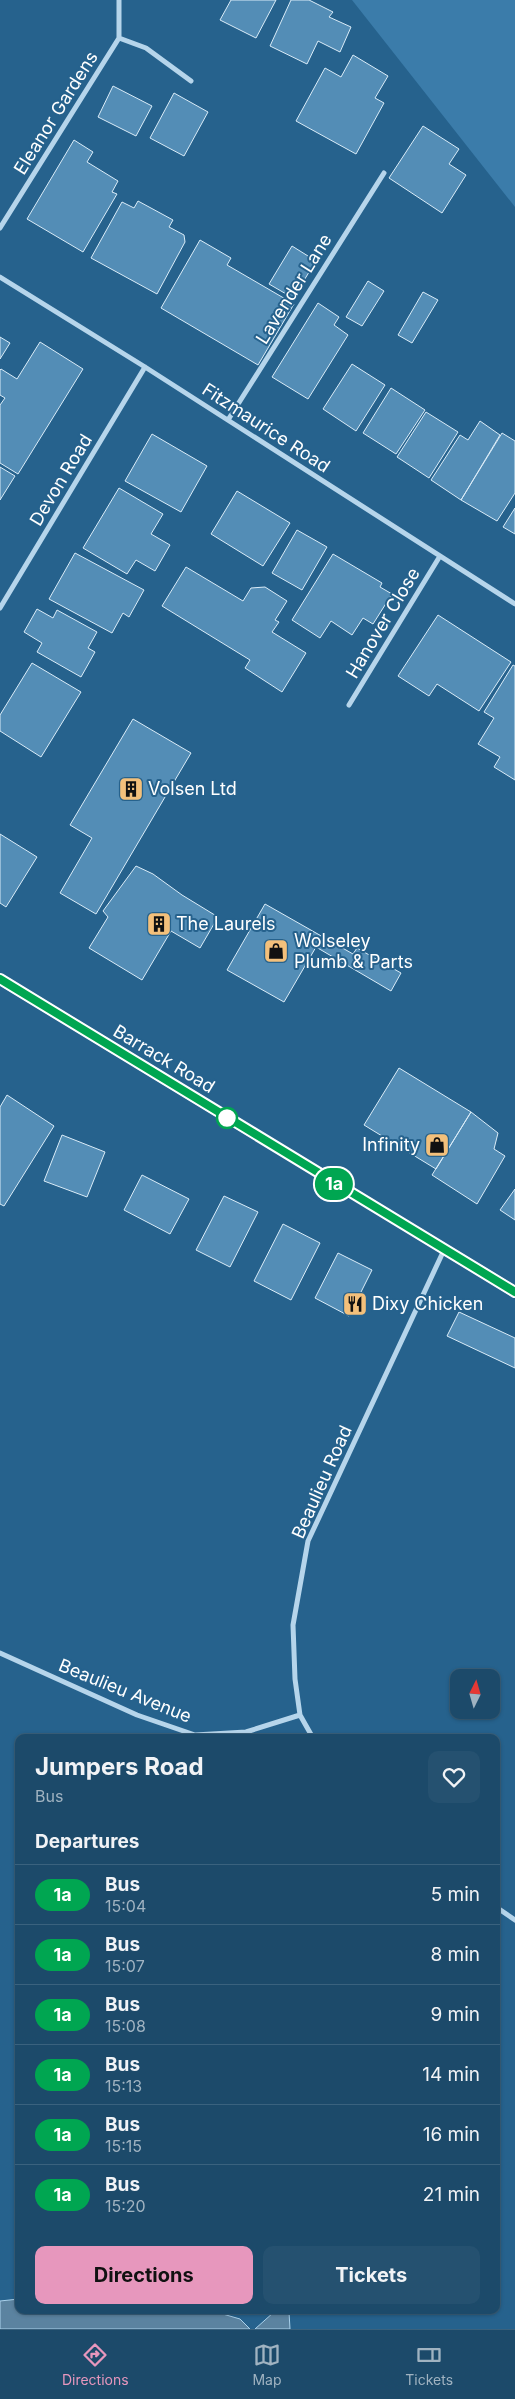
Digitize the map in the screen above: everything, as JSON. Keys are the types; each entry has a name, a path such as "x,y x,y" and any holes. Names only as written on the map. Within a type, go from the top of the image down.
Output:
{"main road":[{"name":"Barrack Road","path":"0,979 515,1292"}],"street":[{"path":"119,0 119,38 146,48 190,81"},
{"name":"Eleanor Gardens","path":"0,228 119,38"},
{"name":"Lavender Lane","path":"228,420 384,172"},
{"name":"Fitzmaurice Road","path":"0,277 145,367 515,604"},
{"name":"Devon Road","path":"0,608 145,367"},
{"name":"Hanover Close","path":"349,706 440,556"},
{"name":"Beaulieu Road","path":"311,1734 300,1715 295,1679 293,1625 308,1541 444,1250"},
{"name":"Beaulieu Avenue","path":"0,1653 137,1716 192,1734"},
{"name":"Beaulieu Avenue","path":"212,1734 246,1732 300,1715"},
{"path":"500,1910 515,1920"}],"shaded area":[{"path":"352,0 515,0 515,207"},
{"path":"15,2299 15,2314 223,2314 240,2319 250,2329 0,2329 0,2301"},
{"path":"272,2314 289,2314 290,2329 255,2329"}],"building":[{"path":"231,0 276,0 256,38 220,20"},
{"path":"291,0 309,0 333,12 329,17 351,27 340,52 318,41 307,64 270,46"},
{"path":"353,55 388,76 375,98 384,103 356,154 296,121 325,68 341,77"},
{"path":"113,86 152,106 136,136 98,117"},
{"path":"174,93 208,112 184,156 150,138"},
{"path":"423,126 459,149 449,164 466,175 442,213 389,178"},
{"path":"74,140 93,152 87,162 118,181 112,192 117,194 83,252 27,219"},
{"path":"138,201 173,220 169,227 184,235 185,242 157,294 91,258 122,202 134,208"},
{"path":"200,240 231,258 227,265 294,304 258,365 161,308"},
{"path":"292,246 316,261 293,298 269,284"},
{"path":"368,281 384,291 362,326 346,317"},
{"path":"423,292 438,300 412,343 398,335"},
{"path":"318,303 339,317 334,325 348,335 308,399 272,377"},
{"path":"0,337 10,343 0,359"},
{"path":"40,342 83,369 18,474 0,463 0,405 5,398 0,395 0,370 17,379"},
{"path":"352,364 385,385 356,431 323,409"},
{"path":"391,388 425,410 396,454 363,433"},
{"path":"426,412 458,432 429,478 397,457"},
{"path":"480,421 500,435 461,500 431,480 460,435 468,440"},
{"path":"502,433 515,441 515,493 497,521 461,500"},
{"path":"152,434 207,466 181,512 125,481"},
{"path":"0,467 15,476 0,500"},
{"path":"119,488 163,514 151,534 170,545 155,571 136,560 127,574 83,548"},
{"path":"237,491 290,523 263,566 211,534"},
{"path":"515,508 515,534 503,527"},
{"path":"297,530 327,547 302,590 272,573"},
{"path":"75,553 144,590 129,617 123,613 112,633 49,599"},
{"path":"333,554 382,583 380,587 392,594 373,624 363,618 352,635 331,621 320,638 292,620"},
{"path":"186,567 243,601 251,588 265,587 287,601 275,620 279,622 272,632 306,653 282,692 245,668 250,660 162,606"},
{"path":"37,609 53,618 57,610 97,632 88,648 95,652 81,677 37,652 42,643 24,632"},
{"path":"438,615 511,662 479,711 437,684 429,696 398,676"},
{"path":"32,663 81,692 41,757 0,731 0,715"},
{"path":"513,665 515,666 515,780 494,767 500,757 478,744 494,718 484,712"},
{"name":"Volsen Ltd","path":"133,719 191,753 96,914 60,893 92,838 70,825"},
{"path":"0,834 37,857 6,907 0,903"},
{"name":"The Laurels","path":"136,866 153,874 182,895 218,917 200,948 171,931 142,980 89,948 108,917 103,911"},
{"name":"Wolseley Plumb & Parts","path":"265,904 353,954 357,948 401,973 391,991 316,947 284,1002 227,970"},
{"path":"399,1068 471,1112 436,1169 364,1125"},
{"path":"7,1095 54,1126 4,1206 0,1204 0,1107"},
{"path":"471,1112 498,1133 494,1149 505,1156 477,1204 432,1175"},
{"path":"62,1135 105,1152 87,1197 44,1181"},
{"path":"142,1175 189,1199 170,1234 124,1210"},
{"path":"515,1189 515,1220 500,1210"},
{"path":"224,1196 258,1212 230,1267 196,1250"},
{"path":"283,1224 320,1243 291,1300 254,1281"},
{"path":"338,1253 372,1270 349,1316 315,1298"},
{"path":"459,1312 515,1338 515,1368 447,1336"}],"bus line":[{"name":"1a","path":"0,979 515,1292"}],"place":[{"name":"Volsen Ltd","path":"131,789"},
{"name":"The Laurels","path":"159,924"},
{"name":"Wolseley Plumb & Parts","path":"276,951"},
{"name":"Infinity","path":"437,1145"},
{"name":"Dixy Chicken","path":"355,1304"}]}
